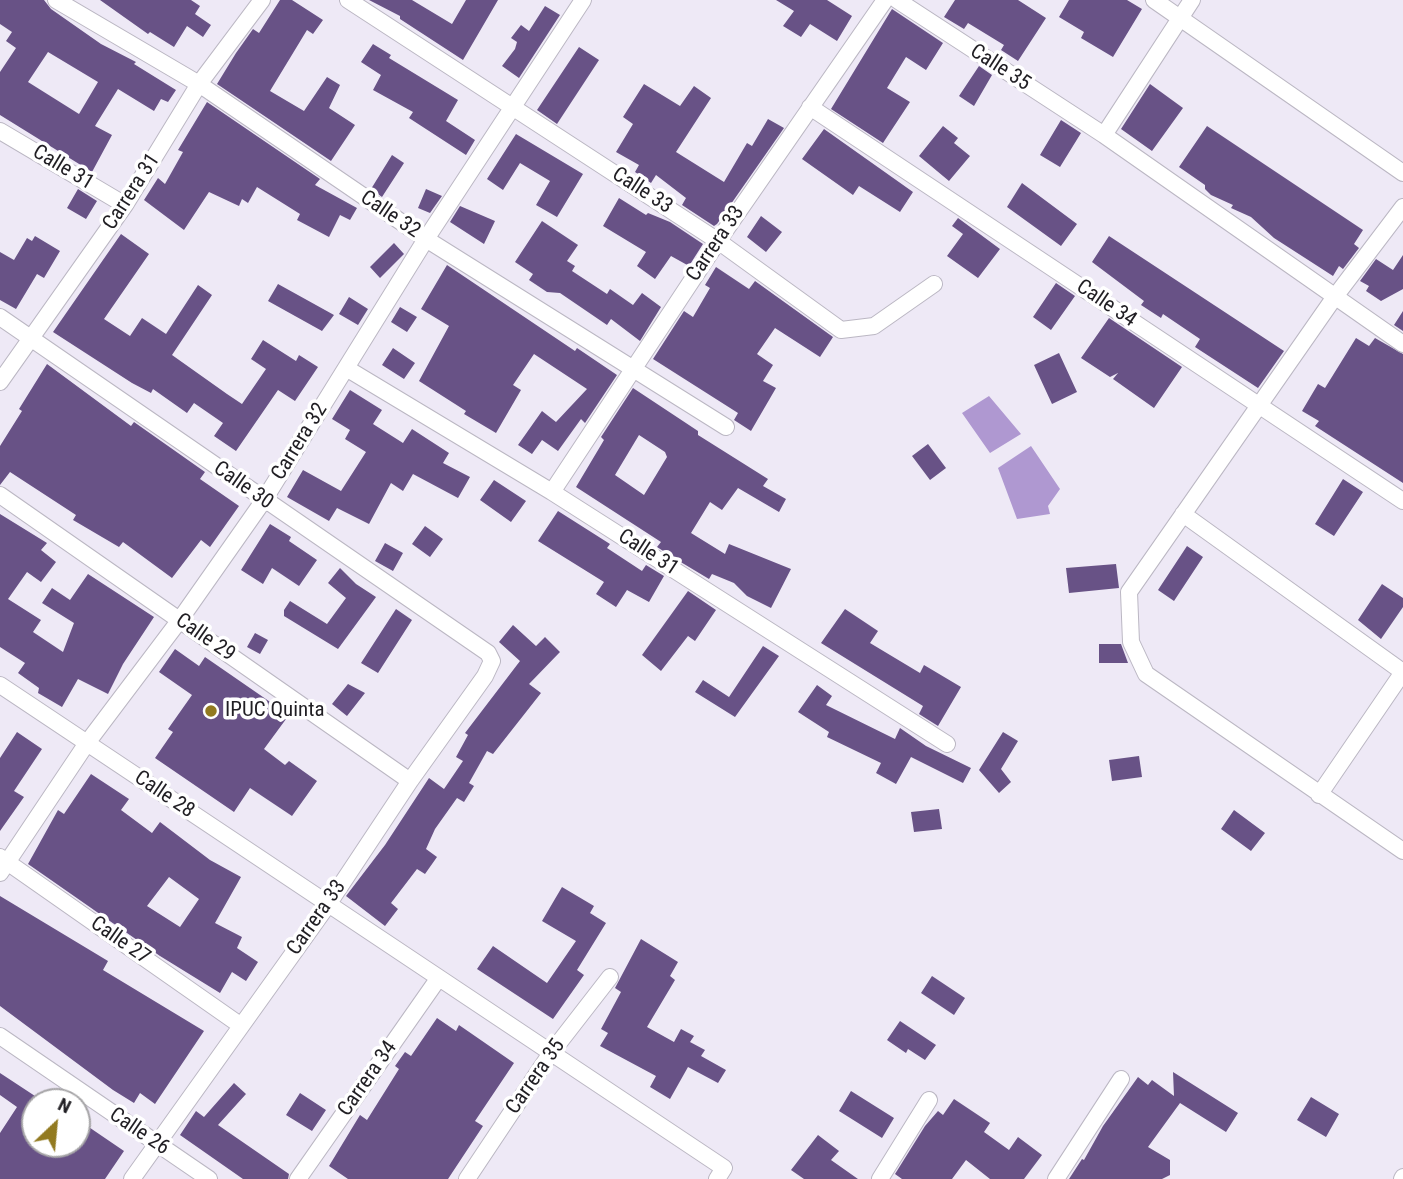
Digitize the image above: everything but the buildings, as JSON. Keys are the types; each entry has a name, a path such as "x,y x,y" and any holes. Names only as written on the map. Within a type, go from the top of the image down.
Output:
{"street":[{"name":"Calle 32","path":"56,0 199,84 426,239 726,427"},
{"name":"Carrera 31","path":"0,382 125,205 199,84 262,0"},
{"name":"Calle 33","path":"348,0 718,241 841,330 874,326 934,284"},
{"name":"Carrera 32","path":"3,864 87,743 179,621 264,500 426,239 583,0"},
{"name":"Carrera 33","path":"552,492 718,241 885,0"},
{"name":"Calle 35","path":"897,0 1104,135 1403,344"},
{"path":"1154,0 1403,173"},
{"path":"1104,135 1192,0"},
{"name":"Calle 34","path":"810,107 1403,501"},
{"name":"Calle 31","path":"0,131 125,205"},
{"path":"1403,207 1334,298 1129,592 1131,642 1146,674 1319,796 1403,851"},
{"name":"Calle 30","path":"0,317 488,653"},
{"name":"Calle 31","path":"346,369 552,492 947,744"},
{"name":"Calle 29","path":"0,495 410,781"},
{"path":"1183,514 1403,672 1319,796"},
{"name":"Carrera 33","path":"132,1179 327,906 410,781 489,672 492,661 488,653"},
{"name":"Calle 28","path":"0,685 327,906 724,1168 717,1179"},
{"name":"Calle 27","path":"3,864 240,1025"},
{"name":"Carrera 35","path":"467,1179 551,1053 610,977"},
{"name":"Carrera 34","path":"298,1179 438,979"},
{"name":"Calle 26","path":"0,1037 209,1179"},
{"path":"1056,1179 1121,1079"},
{"path":"880,1179 929,1100"}],"shaded area":[{"path":"989,396 1021,434 990,453 962,413"},
{"path":"1031,446 1060,489 1048,506 1050,514 1017,519 998,468"}],"place":[{"name":"IPUC Quinta","path":"211,711"}]}
